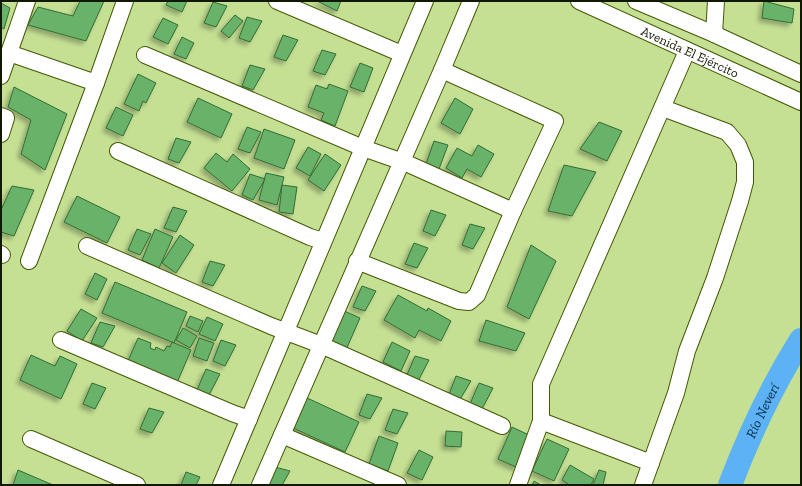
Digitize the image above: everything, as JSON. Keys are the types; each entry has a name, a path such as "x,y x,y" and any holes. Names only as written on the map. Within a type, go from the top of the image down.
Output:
{"street":[{"path":"1,76 27,1"},
{"path":"29,261 96,84 125,1"},
{"path":"278,1 402,54"},
{"path":"221,485 402,54 426,1"},
{"path":"260,485 471,1"},
{"name":"Avenida El Ejército","path":"579,1 801,102"},
{"name":"Avenida El Ejército","path":"636,1 714,34 801,74"},
{"path":"714,34 716,1"},
{"path":"518,485 541,421 541,384 663,108 687,50"},
{"path":"9,53 96,84"},
{"path":"146,55 363,148 402,162 512,211"},
{"path":"357,261 459,302 469,302 477,295 512,211 555,121 442,70"},
{"path":"643,485 676,394 687,351 717,271 745,182 745,162 738,145 727,132 663,108"},
{"path":"1,116 6,118 1,134"},
{"path":"118,151 323,242"},
{"path":"87,246 271,326 321,345 331,351 502,426"},
{"path":"61,340 248,419"},
{"path":"541,421 651,463"},
{"path":"282,435 398,485"},
{"path":"31,439 137,485"}],"building":[{"path":"80,1 104,1 86,41 28,25 38,7 73,16"},
{"path":"168,1 187,1 182,12 166,5"},
{"path":"317,1 341,1 337,11"},
{"path":"764,1 794,9 792,23 762,18"},
{"path":"213,2 227,6 216,27 204,23"},
{"path":"1,3 10,8 4,29 1,27"},
{"path":"235,15 243,21 229,38 221,31"},
{"path":"247,17 262,21 250,42 239,38"},
{"path":"163,18 178,25 168,44 153,37"},
{"path":"283,35 298,40 286,61 274,57"},
{"path":"182,37 194,43 186,59 174,54"},
{"path":"322,50 336,54 325,75 313,71"},
{"path":"360,63 373,68 364,92 350,87"},
{"path":"250,65 265,69 253,90 242,86"},
{"path":"138,74 156,83 146,103 143,101 139,111 124,104"},
{"path":"329,84 348,91 335,126 321,120 324,113 308,107 316,85 327,89"},
{"path":"14,87 67,114 45,170 21,154 31,120 8,107"},
{"path":"198,98 232,114 221,138 187,122"},
{"path":"455,98 473,109 460,134 441,123"},
{"path":"116,107 133,115 123,136 106,128"},
{"path":"599,122 622,131 607,161 580,149"},
{"path":"247,127 261,132 250,153 238,149"},
{"path":"264,129 295,140 284,169 254,158"},
{"path":"176,138 191,142 179,163 168,159"},
{"path":"434,141 448,145 439,169 426,164"},
{"path":"478,145 494,154 481,177 467,169 462,178 446,168 457,148 472,156"},
{"path":"308,147 321,154 310,176 296,168"},
{"path":"216,153 227,162 233,154 250,169 232,191 204,168"},
{"path":"325,154 341,165 324,191 308,180"},
{"path":"564,165 596,172 572,216 548,211"},
{"path":"266,173 284,177 277,205 259,200"},
{"path":"250,174 265,179 253,200 242,195"},
{"path":"282,185 297,187 293,214 279,212"},
{"path":"12,186 34,190 14,236 1,232 1,210"},
{"path":"77,196 120,217 107,243 64,222"},
{"path":"173,207 187,211 176,232 164,228"},
{"path":"431,210 446,215 435,236 423,231"},
{"path":"470,224 485,228 473,249 462,245"},
{"path":"137,229 151,234 140,255 128,250"},
{"path":"155,229 173,237 159,268 142,260"},
{"path":"180,235 194,245 176,273 162,263"},
{"path":"414,243 428,248 417,268 405,264"},
{"path":"531,245 556,261 529,319 507,307"},
{"path":"210,261 225,265 213,286 202,282"},
{"path":"95,273 107,279 97,300 85,294"},
{"path":"115,282 187,312 174,343 102,313"},
{"path":"362,286 376,291 365,311 353,307"},
{"path":"398,295 427,311 428,308 451,321 441,341 419,330 415,338 384,320"},
{"path":"81,309 97,318 82,341 67,331"},
{"path":"340,309 360,318 345,352 326,344"},
{"path":"190,316 203,321 198,332 186,326"},
{"path":"207,317 223,324 215,341 199,334"},
{"path":"486,320 525,333 516,351 479,341"},
{"path":"100,322 115,326 103,347 91,343"},
{"path":"183,328 197,336 190,348 176,340"},
{"path":"138,338 151,343 150,348 155,350 156,347 164,351 167,346 170,347 172,342 191,350 177,383 128,361"},
{"path":"199,338 214,343 207,361 193,356"},
{"path":"221,340 236,345 225,366 213,361"},
{"path":"392,342 410,351 401,371 383,362"},
{"path":"31,355 55,366 60,356 77,364 61,399 20,380"},
{"path":"415,356 429,360 418,381 406,377"},
{"path":"206,369 220,374 209,395 197,390"},
{"path":"456,376 471,381 459,401 448,397"},
{"path":"92,383 106,388 95,409 83,404"},
{"path":"479,383 493,388 482,409 470,404"},
{"path":"367,394 382,398 370,419 359,415"},
{"path":"305,397 359,422 345,452 291,427"},
{"path":"149,408 164,412 152,433 140,429"},
{"path":"393,409 408,413 397,434 385,430"},
{"path":"512,427 531,436 518,468 498,459"},
{"path":"446,431 462,432 461,447 445,446"},
{"path":"379,436 398,443 388,471 369,464"},
{"path":"547,439 569,449 554,481 532,471"},
{"path":"419,450 433,457 422,480 407,473"},
{"path":"570,465 594,479 591,485 567,485 568,484 562,480"},
{"path":"275,467 290,471 282,485 268,485"},
{"path":"18,470 53,485 13,485"},
{"path":"599,470 606,472 603,485 593,485"},
{"path":"186,472 200,477 196,485 181,485"},
{"path":"534,481 541,485 532,485"}],"waterway":[{"name":"Río Neverí","path":"730,485 762,411 780,375 801,340"}]}
